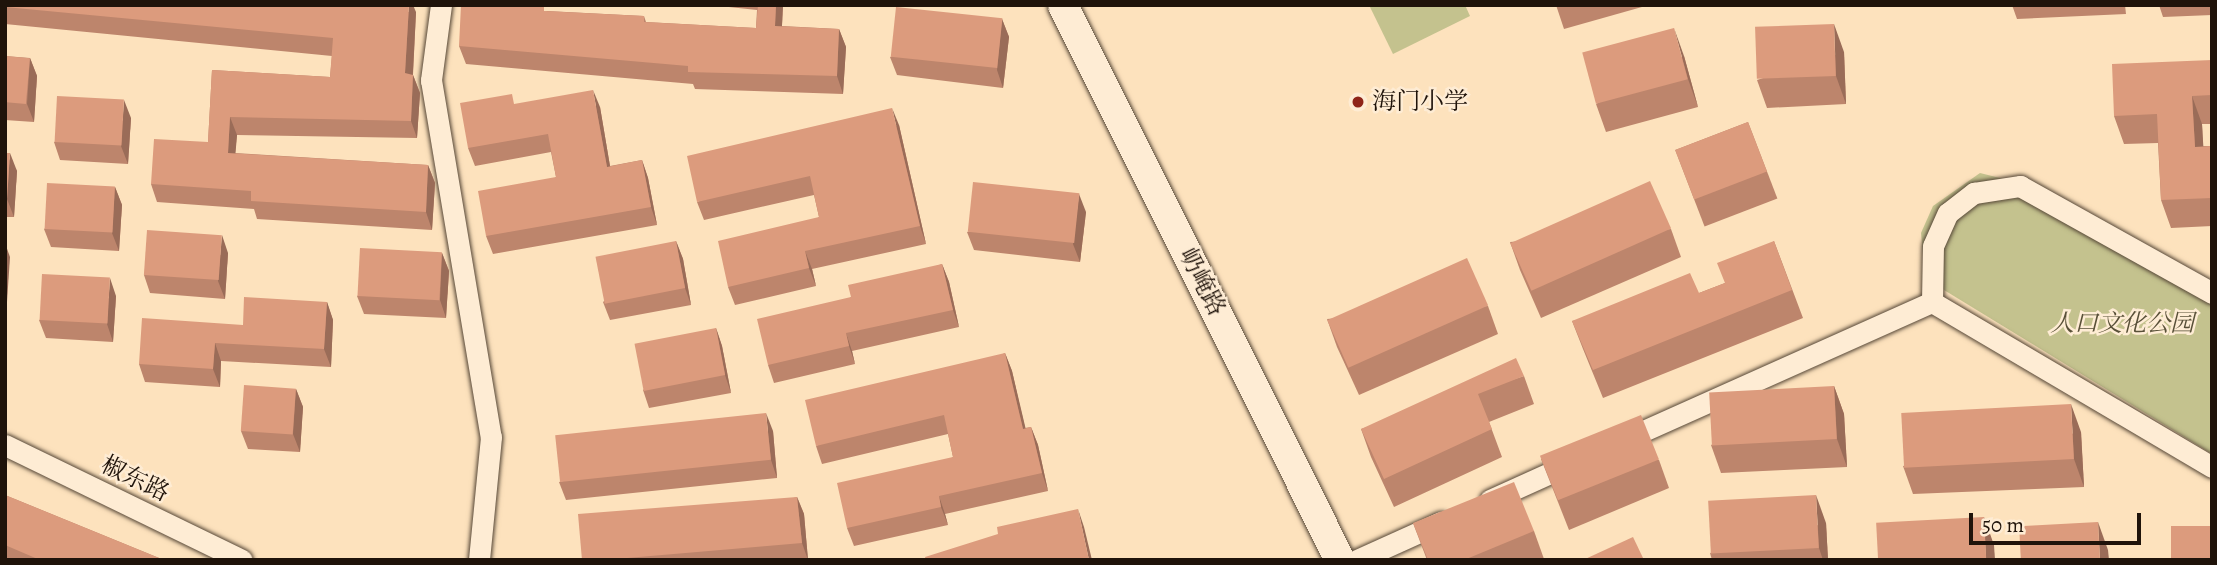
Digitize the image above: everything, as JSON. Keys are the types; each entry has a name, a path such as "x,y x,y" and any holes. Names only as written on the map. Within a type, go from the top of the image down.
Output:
{"street":[{"path":"441,5 431,80 491,437 479,560"},
{"name":"屷崦路","path":"1063,5 1340,560"},
{"path":"1932,302 1933,246 1948,213 1974,193 2020,186 2212,293"},
{"path":"1932,302 2212,467"},
{"path":"1357,560 1932,302"},
{"name":"椒东路","path":"5,445 242,560"}],"green space":[{"path":"1369,5 1465,5 1470,16 1393,54"},
{"name":"人口文化公园","path":"1980,173 2008,180 2212,303 2212,454 1944,290 1924,265 1921,233 1933,206"}],"building":[{"path":"5,5 409,5 405,73 413,75 411,121 230,117 228,153 428,165 426,212 251,201 251,191 151,184 154,139 208,142 212,70 330,77 333,38"},
{"path":"461,5 544,5 544,11 644,16 644,22 756,28 758,5 776,5 775,26 839,29 837,76 688,72 688,66 459,46"},
{"path":"896,7 1002,18 997,68 891,57"},
{"path":"1834,24 1836,76 1757,79 1755,27"},
{"path":"1674,28 1688,79 1596,104 1582,53"},
{"path":"5,56 30,58 26,104 5,102"},
{"path":"2212,60 2212,95 2192,96 2195,147 2212,146 2212,198 2161,200 2157,114 2114,116 2112,64"},
{"path":"593,90 607,167 642,160 651,207 486,236 478,191 556,177 548,134 468,148 460,103 512,94 514,104"},
{"path":"57,96 124,100 122,145 55,142"},
{"path":"892,108 920,226 805,251 809,268 728,287 718,241 819,217 810,176 697,202 687,156"},
{"path":"1748,122 1767,171 1694,199 1675,150"},
{"path":"5,153 10,153 7,199 5,199"},
{"path":"1650,181 1671,229 1531,291 1510,243"},
{"path":"973,182 1079,193 1074,243 968,232"},
{"path":"47,183 115,187 112,232 45,229"},
{"path":"147,230 222,235 219,280 144,275"},
{"path":"676,241 685,288 605,304 596,257"},
{"path":"1774,241 1792,290 1593,370 1572,321 1690,273 1699,293 1725,283 1717,263"},
{"path":"360,248 442,252 439,300 357,296"},
{"path":"1467,258 1488,306 1348,368 1327,320"},
{"path":"942,264 953,310 846,333 849,346 768,365 757,319 851,297 848,285"},
{"path":"42,274 110,278 107,323 40,320"},
{"path":"244,297 327,302 324,349 215,343 213,369 139,364 142,318 243,325"},
{"path":"716,328 725,375 644,391 635,344"},
{"path":"1005,353 1023,429 1031,427 1042,473 939,496 941,507 847,528 837,483 953,457 944,415 816,446 805,400"},
{"path":"1516,358 1524,376 1478,394 1492,429 1384,479 1361,429"},
{"path":"244,385 296,389 293,435 241,431"},
{"path":"1834,386 1837,439 1712,445 1709,393"},
{"path":"2071,404 2074,459 1904,468 1901,413"},
{"path":"766,413 771,460 560,482 555,435"},
{"path":"1641,415 1659,460 1558,500 1540,456"},
{"path":"1514,482 1534,531 1464,560 1428,560 1413,523"},
{"path":"5,495 164,560 40,560 5,545"},
{"path":"1816,495 1819,548 1711,554 1708,501"},
{"path":"797,497 802,543 582,560 578,514"},
{"path":"1078,509 1089,560 926,560 925,557 998,534 997,527"},
{"path":"1984,517 1986,560 1878,560 1876,523"},
{"path":"2098,522 2100,560 2021,560 2019,526"},
{"path":"2171,526 2212,526 2212,560 2171,560"},
{"path":"1633,537 1644,560 1583,560"}],"place":[{"name":"海门小学","path":"1358,102"}]}
